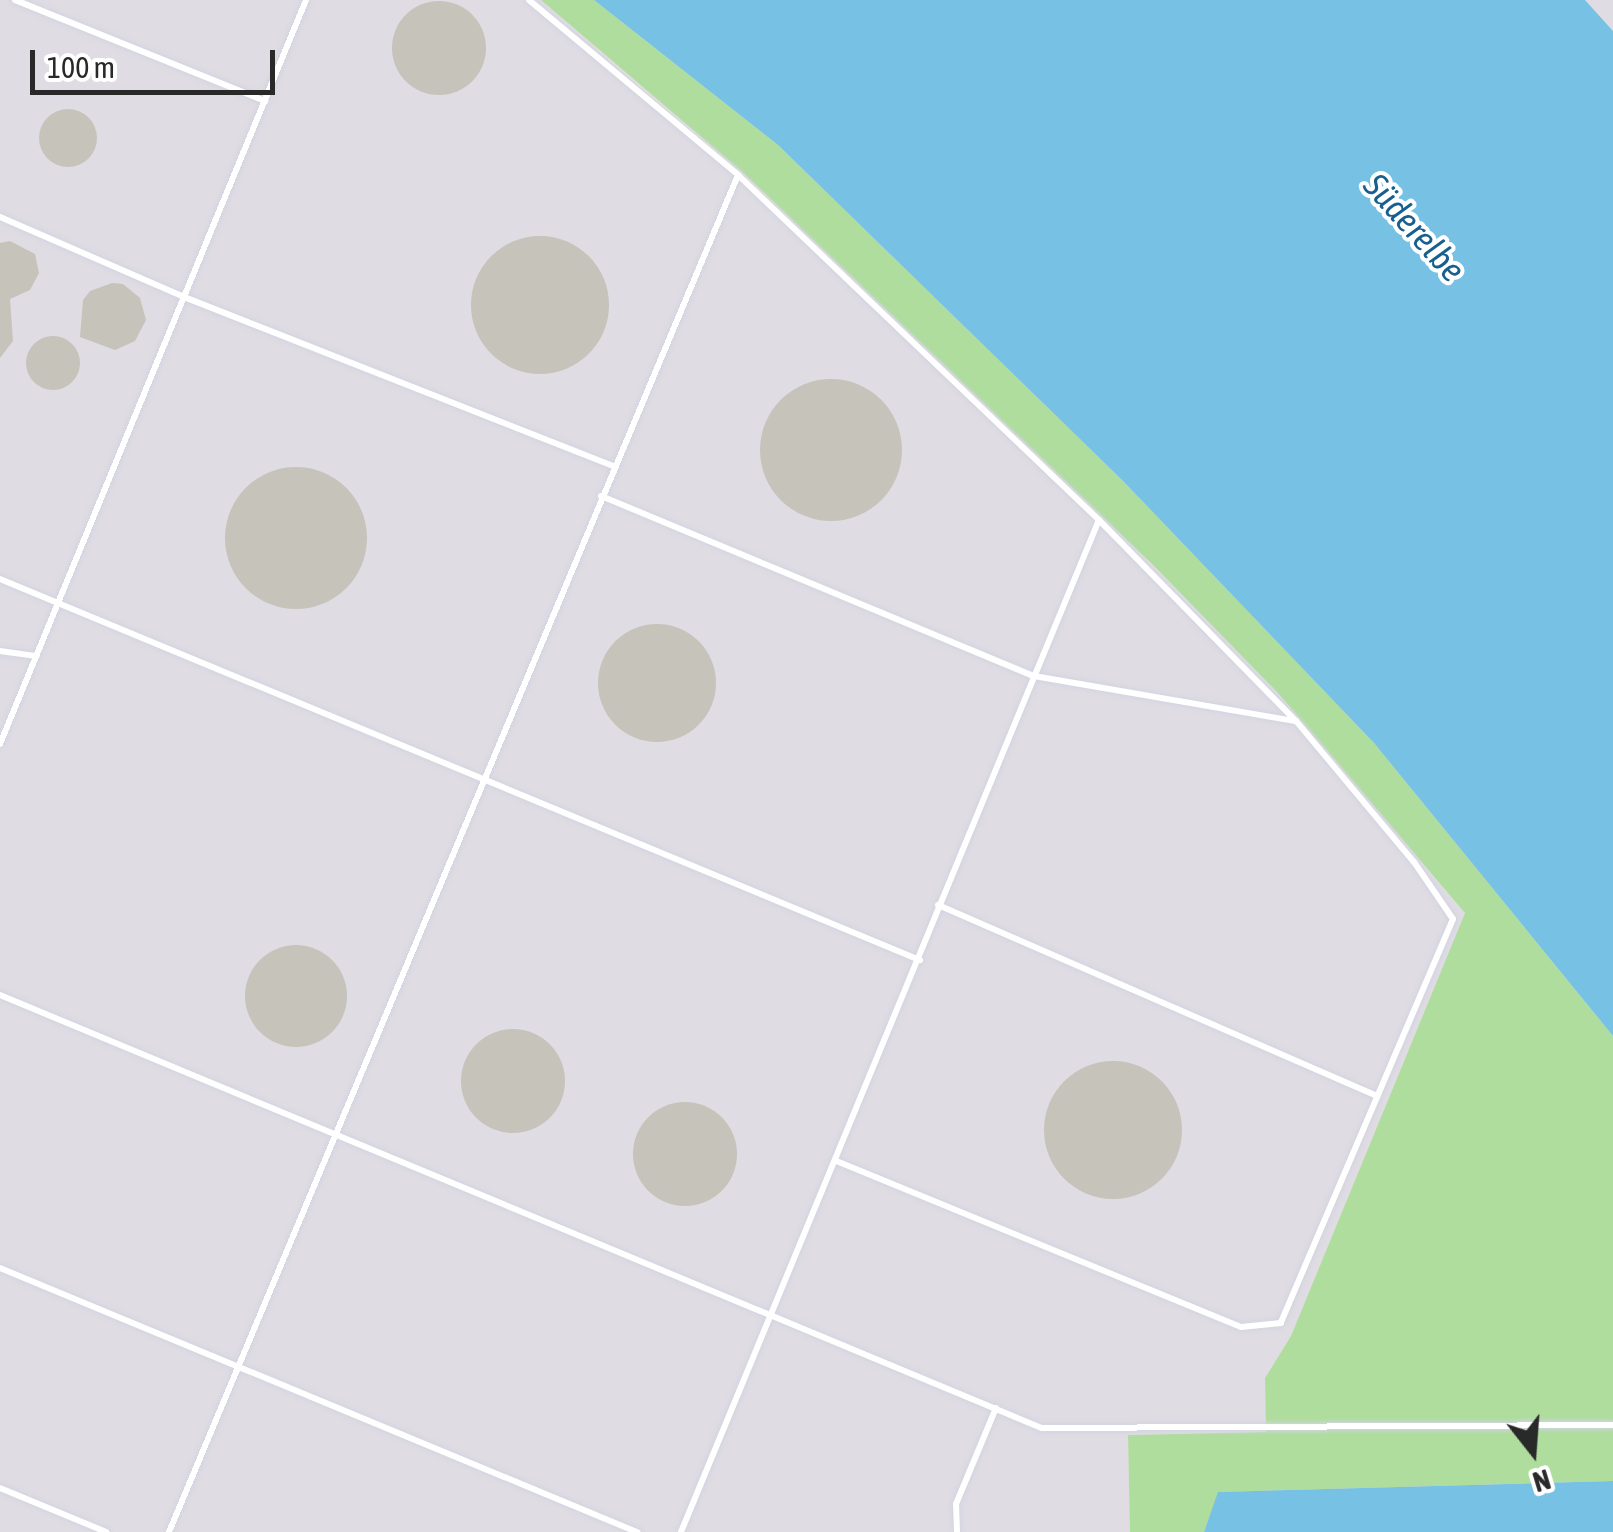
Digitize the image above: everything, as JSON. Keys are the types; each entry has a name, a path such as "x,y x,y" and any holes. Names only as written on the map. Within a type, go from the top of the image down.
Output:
{"lane":[{"path":"15,0 265,101"},
{"path":"0,744 306,0"},
{"path":"529,0 738,176 1099,520 1296,722 1414,862 1453,919 1281,1323 1241,1327 836,1160"},
{"path":"170,1532 738,176"},
{"path":"0,217 184,297 615,468"},
{"path":"601,496 1034,676 1296,722"},
{"path":"681,1532 1099,520"},
{"path":"0,579 920,960"},
{"path":"0,651 37,656"},
{"path":"938,904 1377,1096"},
{"path":"0,996 1042,1428 1613,1425"},
{"path":"0,1268 637,1532"},
{"path":"957,1532 956,1504 996,1408"},
{"path":"0,1488 106,1532"}],"shaded area":[{"path":"0,0 541,0 819,244 1098,510 1277,692 1465,913 1291,1336 1265,1378 1266,1432 1128,1435 1130,1532 0,1532"},
{"path":"1585,0 1613,0 1613,31"}],"green space":[{"path":"541,0 594,0 778,145 1123,481 1374,743 1613,1036 1613,1481 1219,1492 1204,1532 1130,1532 1128,1435 1266,1432 1265,1378 1291,1336 1465,913 1277,692 1152,564 742,172"}],"water":[{"name":"Süderelbe","path":"594,0 1585,0 1613,31 1613,1036 1374,743 1123,481 778,145"},
{"path":"1613,1481 1613,1532 1204,1532 1218,1492"}],"building":[{"path":"439,1 457,4 472,15 483,30 483,66 472,81 457,92 439,95 421,92 406,81 395,66 392,48 395,30 406,15 421,4"},
{"path":"68,109 89,117 97,138 89,159 68,167 47,159 39,138 47,117"},
{"path":"540,236 566,241 589,256 604,279 609,305 604,331 589,354 566,369 540,374 514,369 491,354 476,331 471,305 476,279 491,256 514,241"},
{"path":"10,241 35,254 39,273 30,290 10,299 13,341 0,358 0,243"},
{"path":"112,283 123,284 140,298 146,320 135,341 115,350 80,337 83,300 90,291"},
{"path":"53,336 72,344 80,363 72,382 53,390 34,382 26,363 34,344"},
{"path":"831,379 858,384 881,400 897,423 902,450 897,477 881,500 858,516 831,521 804,516 781,500 765,477 760,450 765,423 781,400 804,384"},
{"path":"296,467 323,472 346,488 362,511 367,538 362,565 346,588 323,604 296,609 269,604 246,588 230,565 225,538 230,511 246,488 269,472"},
{"path":"657,624 679,629 699,641 711,661 716,683 711,705 699,725 679,737 657,742 635,737 615,725 603,705 598,683 603,661 615,641 635,629"},
{"path":"296,945 315,949 332,960 343,977 347,996 343,1015 332,1032 315,1043 296,1047 277,1043 260,1032 249,1015 245,996 249,977 260,960 277,949"},
{"path":"513,1029 533,1033 550,1044 561,1061 565,1081 561,1101 550,1118 533,1129 513,1133 493,1129 476,1118 465,1101 461,1081 465,1061 476,1044 493,1033"},
{"path":"1113,1061 1139,1067 1162,1081 1176,1104 1182,1130 1176,1156 1162,1179 1139,1193 1113,1199 1087,1193 1064,1179 1050,1156 1044,1130 1050,1104 1064,1081 1087,1067"},
{"path":"685,1102 705,1106 722,1117 733,1134 737,1154 733,1174 722,1191 705,1202 685,1206 665,1202 648,1191 637,1174 633,1154 637,1134 648,1117 665,1106"}]}
